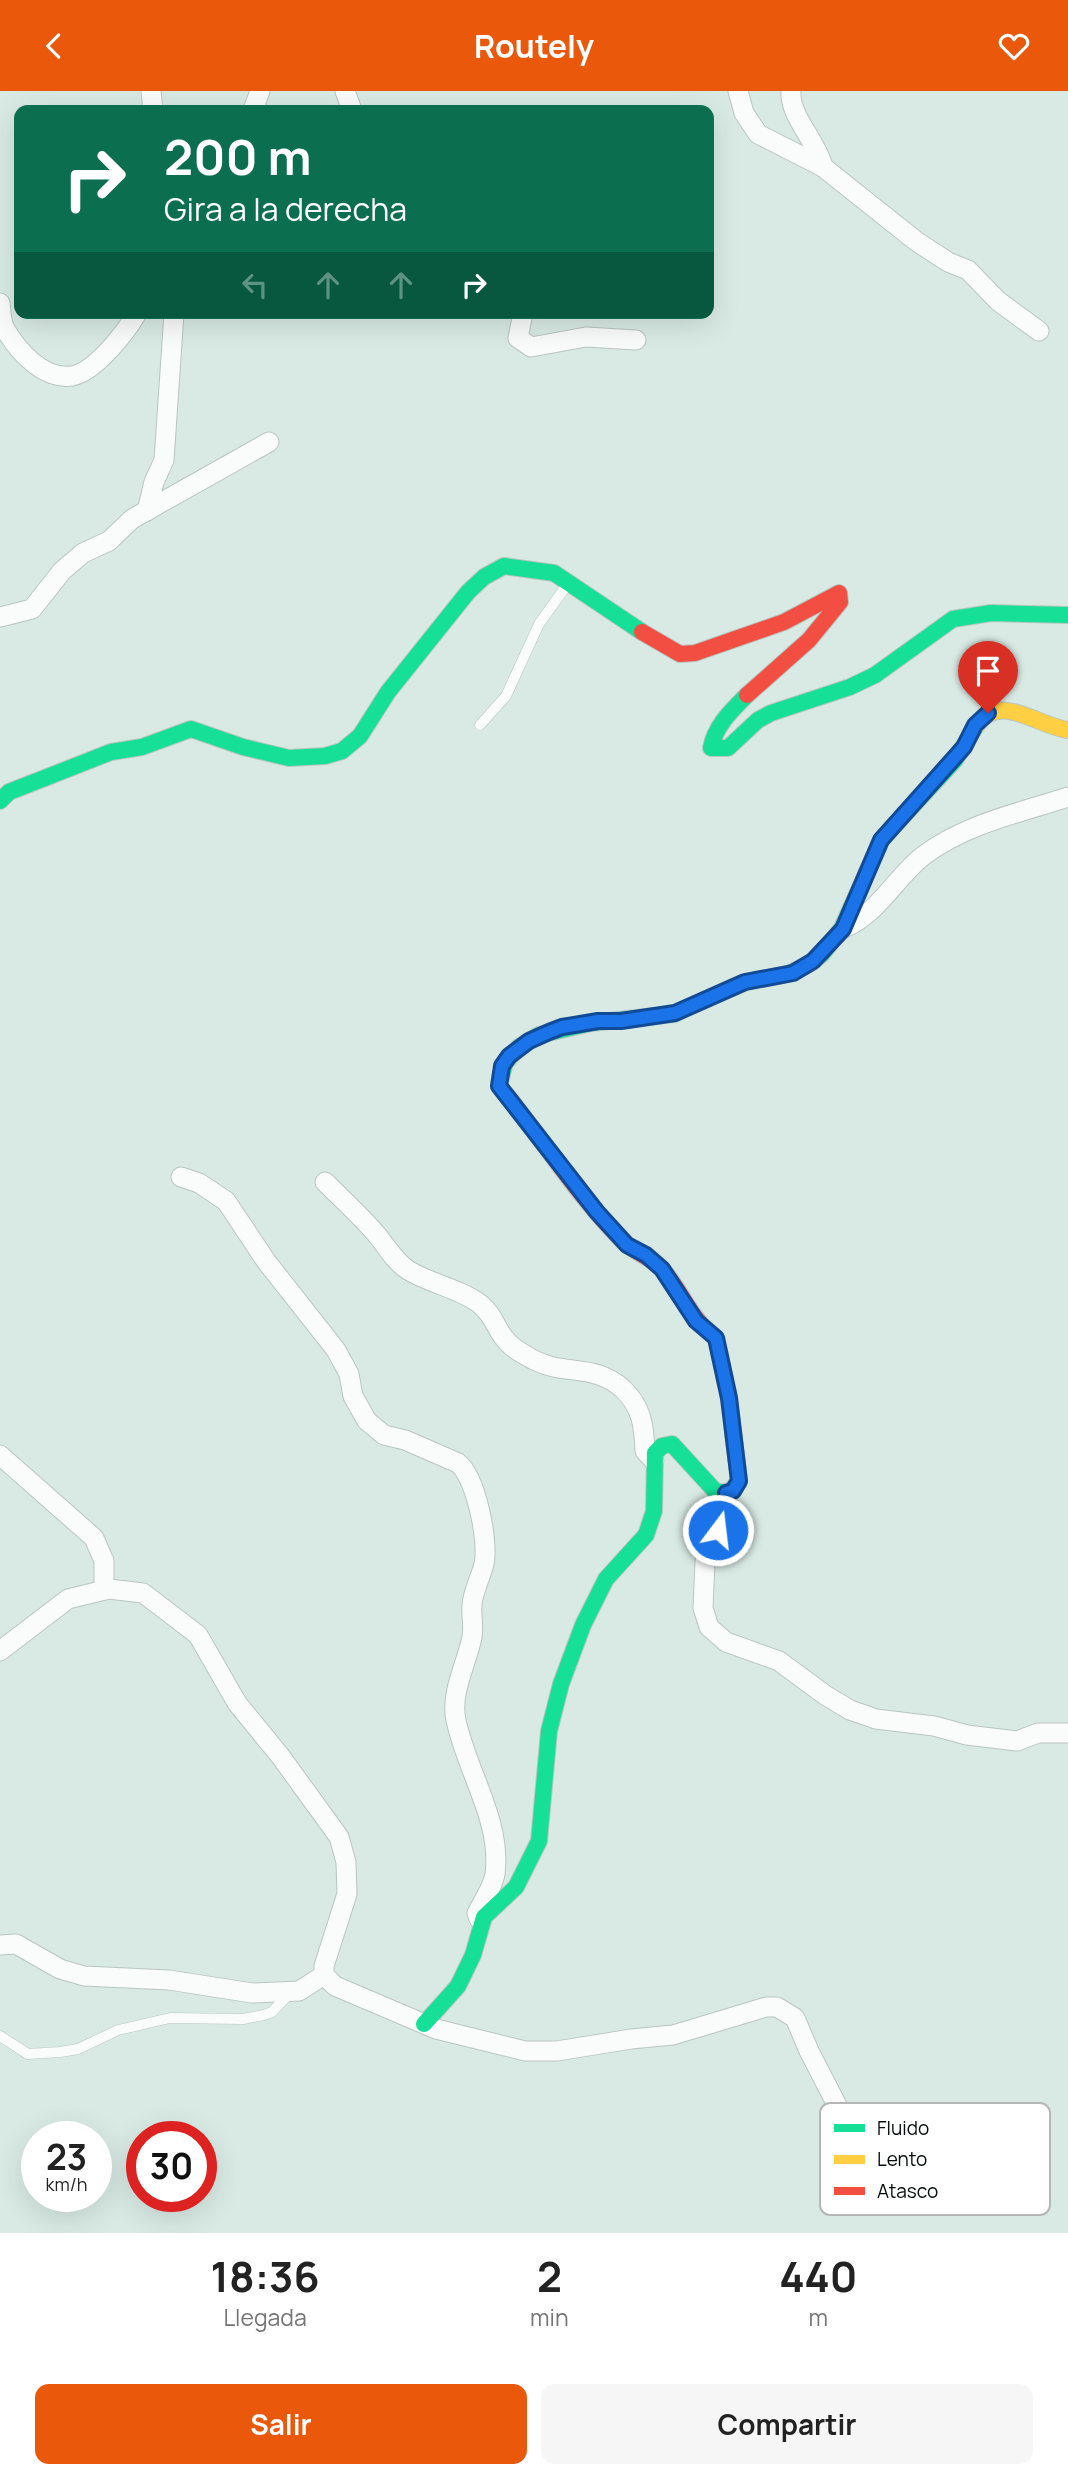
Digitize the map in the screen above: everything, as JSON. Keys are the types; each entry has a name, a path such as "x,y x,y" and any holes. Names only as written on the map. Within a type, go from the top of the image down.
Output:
{"street":[{"path":"738,91 744,113 758,134 823,167 916,241 948,262 968,269 998,301 1039,331"},
{"path":"791,91 793,109 820,153 823,167"},
{"path":"0,303 4,327 31,363 59,375 72,376 85,371 128,329 134,319"},
{"path":"147,511 153,482 164,460 174,319"},
{"path":"522,319 518,338 531,347 586,337 636,340"},
{"path":"0,617 32,609 69,565 83,553 109,541 132,519 269,442"},
{"path":"0,801 9,792 111,753 142,747 191,729 279,757 334,754 350,746 360,736 388,692 445,619 484,577 504,566 541,569 554,573 666,648 680,654 695,653 784,622 839,593 840,601 808,642 755,686 716,730 710,741 715,750 728,748 758,720 771,713 850,687 874,674 953,619 991,614 1068,615"},
{"path":"424,2024 458,1986 473,1955 481,1923 516,1887 539,1842 549,1731 561,1684 583,1626 606,1579 646,1535 653,1511 654,1461 658,1449 672,1444 710,1488 726,1493 733,1491 739,1481 729,1398 716,1338 696,1321 662,1269 646,1255 627,1245 597,1212 499,1086 502,1066 509,1056 529,1041 562,1027 663,1016 695,1006 745,982 793,973 813,961 843,929 881,840 964,747 975,725 988,713 1006,710 1057,730 1068,730"},
{"path":"843,929 855,924 904,873 940,844 972,828 1068,797"},
{"path":"181,1177 199,1183 226,1202 267,1261 336,1350 349,1374 353,1396 367,1421 384,1435 405,1440 458,1463 465,1469 472,1484 485,1561 472,1602 472,1635 455,1716 487,1814 494,1847 495,1877 477,1913 481,1923"},
{"path":"325,1182 376,1234 401,1265 418,1276 471,1298 482,1306 496,1320 502,1336 511,1346 536,1361 554,1367 596,1373 621,1388 633,1399 641,1415 645,1451 654,1461"},
{"path":"0,1455 94,1538 104,1561 104,1590"},
{"path":"726,1493 728,1505 708,1552 704,1573 704,1616 719,1637 733,1646 779,1661 850,1710 876,1719 1017,1741 1038,1733 1068,1733"},
{"path":"0,1651 68,1599 104,1590 143,1593 198,1635 237,1703 281,1757 339,1837 346,1862 347,1894 324,1966 324,1975 335,1986 424,2024 511,2049 550,2052 673,2035 766,2007 777,2007 795,2018 808,2051 835,2103"},
{"path":"0,1945 16,1944 60,1969 84,1976 169,1980 252,1993 291,1993 310,1986 324,1975"}],"lane":[{"path":"480,725 506,696 539,624 569,582"},
{"path":"0,2036 28,2054 60,2052 78,2049 118,2030 170,2018 243,2019 264,2015 272,2012 291,1993"}],"traffic: fast":[{"path":"0,801 9,792 111,752 142,747 191,729 243,747 289,758 325,756 342,751 360,736 388,692 468,592 484,577 504,566 554,573 642,632"},
{"path":"747,695 720,726 711,748 728,748 758,720 771,713 850,687 875,675 953,619 991,613 1068,615"},
{"path":"510,1099 499,1086 505,1063 519,1047 539,1035 591,1023 674,1014 742,983 788,974 822,954 842,928 882,839 955,760 976,726"},
{"path":"424,2024 458,1986 473,1955 484,1917 516,1887 539,1841 549,1731 561,1684 583,1625 606,1579 646,1535 654,1511 655,1453 662,1446 672,1444 716,1492 730,1492 739,1481 729,1398 716,1338 709,1332"}],"traffic: slow":[{"path":"976,726 985,716 996,711 1007,711 1068,730"}],"traffic: jam":[{"path":"642,632 680,654 695,653 784,622 839,593 840,602 809,640 747,695"},
{"path":"510,1099 595,1211 625,1243 661,1268 695,1317 709,1332"}],"route":[{"path":"718,1530 728,1505 726,1493 733,1491 739,1481 729,1398 716,1338 696,1321 662,1269 646,1255 627,1245 597,1212 499,1086 502,1066 509,1056 529,1041 562,1027 675,1013 745,982 793,973 813,961 843,929 881,840 964,747 975,725 988,713"}]}
